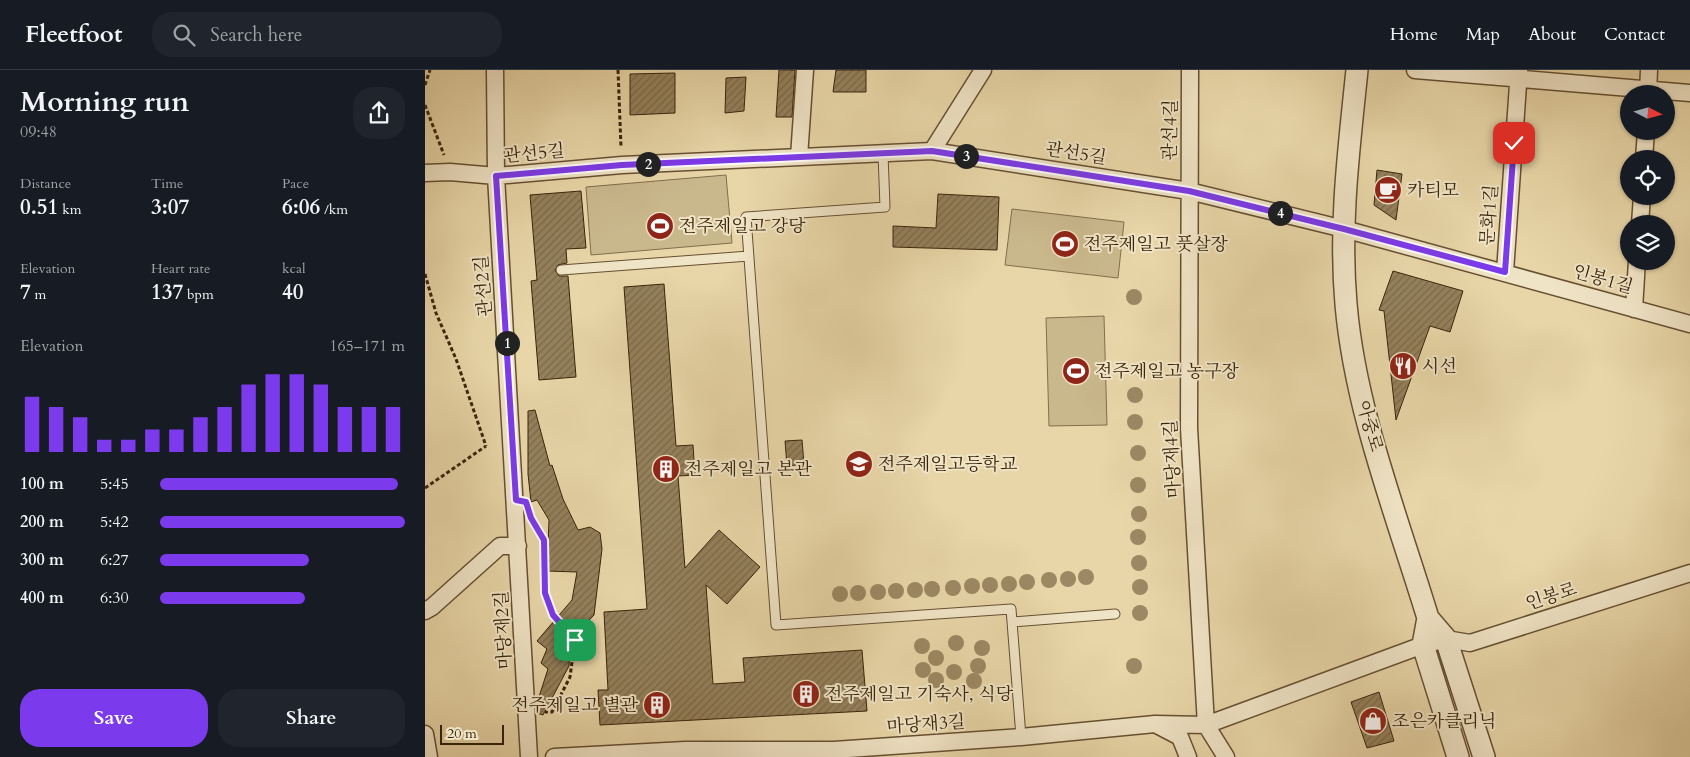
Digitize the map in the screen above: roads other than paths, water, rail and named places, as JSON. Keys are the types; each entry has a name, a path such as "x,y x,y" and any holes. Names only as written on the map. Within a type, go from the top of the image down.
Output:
{"street":[{"name":"관선2길","path":"495,70 496,176 516,500"},
{"path":"799,157 805,70"},
{"path":"932,151 983,70"},
{"name":"관선4길","path":"1189,191 1190,70"},
{"name":"아중로","path":"1357,70 1345,190 1344,229 1346,306 1353,360 1365,414 1428,618 1446,639 1484,757"},
{"path":"1415,70 1519,74 1620,88"},
{"path":"1648,85 1649,70"},
{"name":"문화1길","path":"1505,272 1519,74"},
{"path":"1675,93 1690,93"},
{"name":"관선5길","path":"425,173 450,172 496,176 622,165 932,151 1189,191 1344,229"},
{"name":"마당재4길","path":"1189,191 1189,428 1206,724 1227,757"},
{"path":"1344,229 1505,272"},
{"path":"1635,308 1637,270"},
{"name":"인봉1길","path":"1505,272 1690,324"},
{"name":"마당재2길","path":"516,500 529,757"},
{"path":"425,611 432,607 500,546 518,546"},
{"name":"인봉로","path":"1423,645 1446,639 1470,643 1690,573"},
{"name":"아중로","path":"1428,618 1423,645 1458,757"},
{"path":"1021,737 1155,724 1206,724 1423,645"},
{"path":"1155,724 1180,738 1188,757"},
{"path":"425,734 429,757"},
{"name":"마당재3길","path":"685,753 834,754 1021,737"},
{"path":"554,757 685,753"}],"lane":[{"path":"883,154 885,207 746,217 776,625 1011,609 1021,737"},
{"path":"561,270 749,256"},
{"path":"1012,622 1115,614"}],"place":[{"name":"카티모","path":"1388,190"},
{"name":"전주제일고 강당","path":"660,226"},
{"name":"전주제일고 풋살장","path":"1065,244"},
{"name":"시선","path":"1403,366"},
{"name":"전주제일고 농구장","path":"1076,371"},
{"name":"전주제일고등학교","path":"859,464"},
{"name":"전주제일고 본관","path":"666,469"},
{"name":"전주제일고 기숙사, 식당","path":"806,694"},
{"name":"전주제일고 별관","path":"657,705"},
{"name":"조은카클리닉","path":"1373,721"}]}
